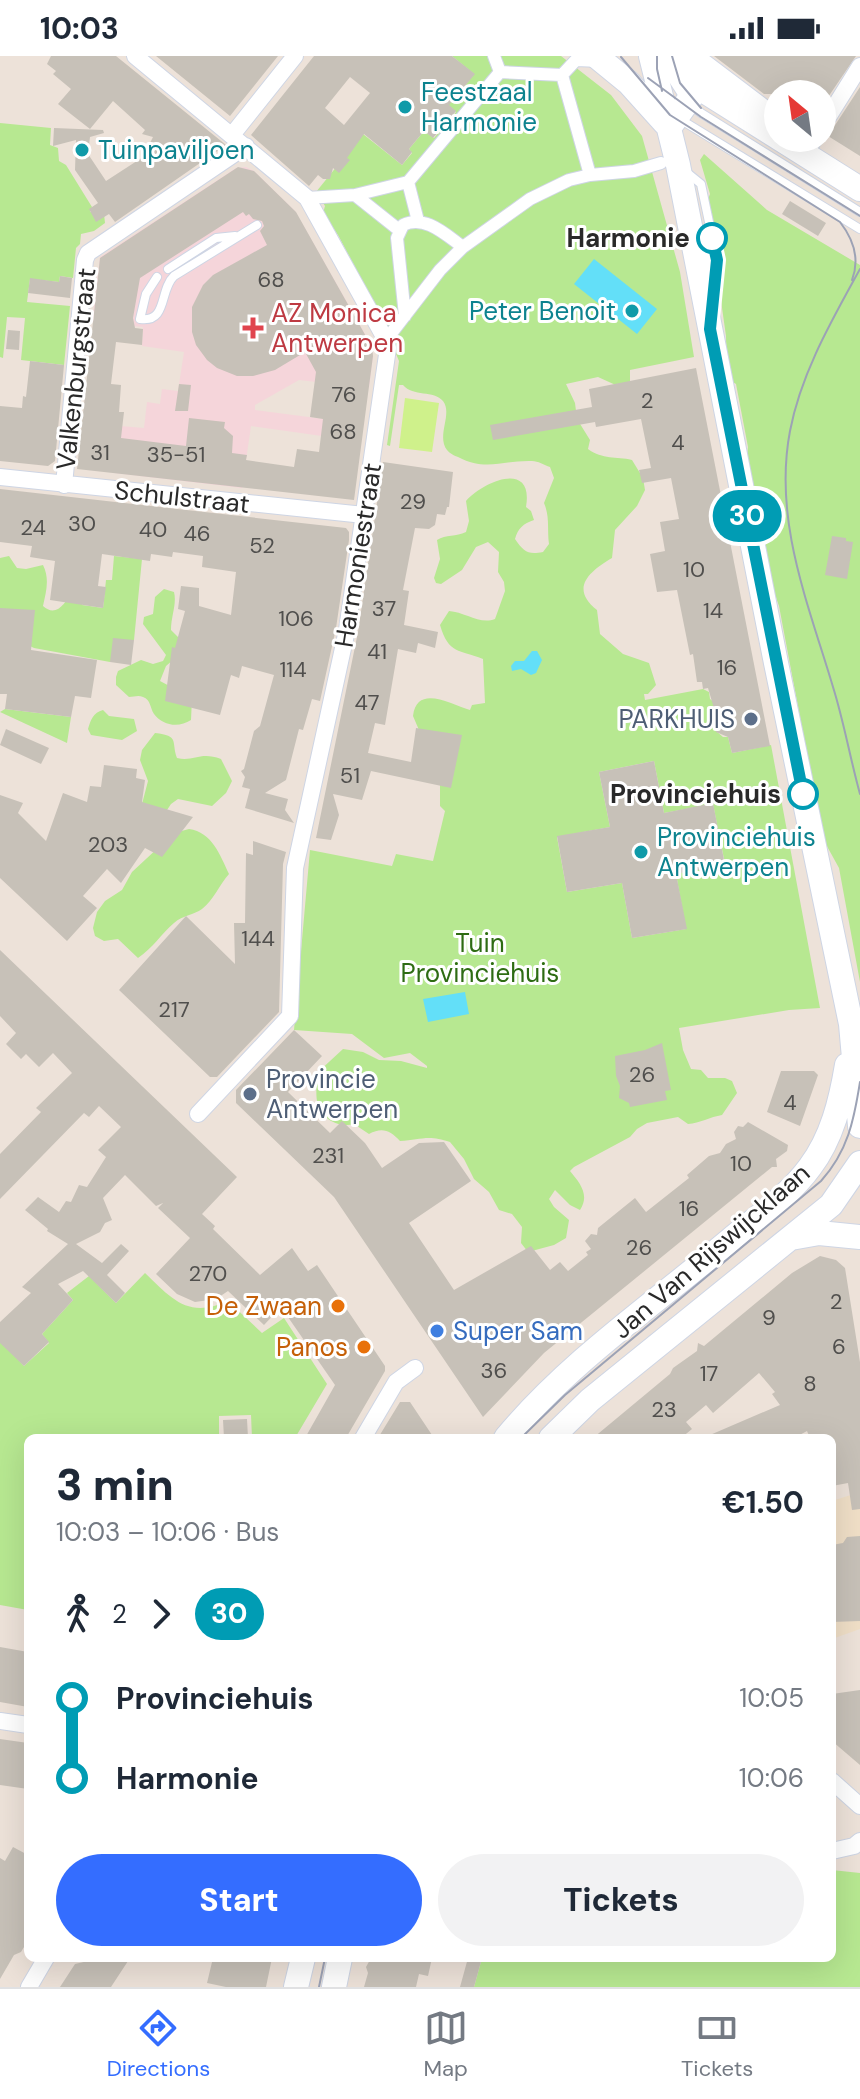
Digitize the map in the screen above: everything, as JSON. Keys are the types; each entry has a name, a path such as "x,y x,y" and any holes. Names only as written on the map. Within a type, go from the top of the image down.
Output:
{"main road":[{"path":"651,56 678,108"},
{"path":"667,56 678,108 670,164 710,329 776,663 856,1034 860,1126"},
{"path":"600,59 629,83 678,108 764,133"},
{"path":"813,152 860,189"},
{"name":"Jan Van Rijswijcklaan","path":"510,1434 551,1391 595,1352 788,1190 819,1154 840,1100 856,1034"},
{"path":"819,1154 836,1153 860,1164"},
{"name":"Jan Van Rijswijcklaan","path":"555,1434 590,1400 837,1198 860,1164"},
{"path":"789,1239 819,1233 860,1237"},
{"path":"296,1987 302,1962"},
{"path":"334,1987 339,1962"}],"street":[{"path":"135,56 307,198 386,340 440,270 463,247 549,188 590,175 670,164"},
{"path":"232,135 295,56"},
{"path":"494,56 500,72"},
{"path":"691,56 764,111"},
{"path":"500,72 562,75 576,60 600,59"},
{"path":"836,105 860,66"},
{"path":"307,198 355,195 408,182 500,72"},
{"path":"562,75 590,175"},
{"name":"Valkenburgstraat","path":"64,485 88,253 246,146"},
{"path":"408,182 418,221"},
{"path":"355,195 399,230"},
{"path":"405,316 397,238 399,230 409,222 418,221 434,226 463,247"},
{"name":"Harmoniestraat","path":"198,1114 290,1016 295,868 347,630 387,358 386,340"},
{"name":"Schulstraat","path":"0,477 364,515"},
{"path":"365,1434 396,1382 415,1368"},
{"path":"0,1721 24,1724"},
{"path":"836,1785 860,1806"},
{"path":"836,1850 854,1846 860,1841"},
{"path":"29,1987 44,1962"}],"lane":[{"path":"659,56 678,108 860,229"},
{"path":"678,108 860,212"},
{"path":"157,277 146,294 140,319 152,319 159,313 166,287 174,276 257,225"},
{"path":"168,269 216,238 240,236"}],"shaded area":[{"name":"AZ Monica Antwerpen","path":"246,167 295,211 368,339 373,356 369,388 299,380 255,405 255,410 324,419 322,436 251,426 242,488 115,473 120,426 144,428 147,402 160,404 162,389 178,391 184,352 142,346 143,327 92,322 100,257 236,168"},
{"path":"860,1492 860,1629 836,1638 836,1500"}],"green space":[{"name":"Tuin Provinciehuis","path":"452,56 561,56 611,95 642,136 680,272 694,357 630,370 630,384 620,387 598,377 566,384 575,403 577,419 590,440 588,449 604,456 632,460 643,478 645,490 637,506 615,530 612,558 590,574 584,594 597,610 600,634 623,654 649,663 656,685 644,694 645,700 703,689 709,692 714,702 718,722 716,731 728,737 732,753 771,745 820,1008 679,1028 691,1069 701,1070 708,1078 732,1081 737,1093 722,1115 688,1124 678,1117 647,1123 630,1137 574,1167 570,1171 584,1194 580,1210 555,1190 549,1199 569,1220 566,1238 554,1245 528,1252 521,1243 522,1227 512,1214 499,1210 489,1192 474,1179 464,1159 450,1142 430,1138 400,1141 382,1130 369,1134 354,1124 333,1122 323,1115 318,1105 317,1073 343,1049 363,1052 379,1060 427,1066 410,1053 384,1058 352,1034 294,1030 310,850 392,866 396,854 433,861 445,811 440,806 440,779 413,716 416,706 428,698 470,710 472,705 485,703 483,659 451,646 440,625 449,611 478,619 495,619 505,591 498,572 499,552 488,542 476,547 462,570 441,584 436,583 434,578 440,559 437,540 466,532 469,521 466,501 474,494 495,482 515,479 523,483 526,507 534,520 522,527 515,539 530,553 543,552 549,544 544,503 554,478 550,467 532,461 478,464 452,454 444,444 446,406 439,398 399,385 390,446 387,445 399,361 378,311 323,213 325,206 316,192 363,134 402,165 412,153 409,149 424,131 434,138 456,112 446,103 461,84 464,87 474,74","holes":["654,761 664,813 713,804 725,864 676,874 686,929 632,938 622,883 567,892 557,837 610,827 599,772"]},
{"path":"0,123 51,128 50,145 58,148 59,161 66,165 92,207 90,212 104,214 105,223 94,231 81,234 80,244 76,248 73,278 60,276 59,282 30,279 27,302 70,306 64,365 21,360 25,318 7,317 3,358 0,357"},
{"path":"704,154 767,210 860,265 860,982 839,868 823,839 779,606 764,563 746,464 748,447 736,384 727,378 726,336 707,202 710,194 700,160"},
{"path":"405,398 439,403 432,452 399,448"},
{"path":"9,556 17,568 43,565 47,580 43,606 52,610 64,604 72,591 82,605 103,608 106,580 112,580 114,556 142,559 134,640 128,640 110,662 34,648 0,631 0,558"},
{"path":"164,589 174,592 171,630 181,640 174,659 166,666 160,681 192,698 191,720 176,725 158,718 146,698 129,697 116,685 118,671 141,660 153,664 163,661 166,655 143,624 144,617 153,614 155,597"},
{"path":"5,709 71,717 67,743 0,712"},
{"path":"103,710 109,716 134,719 137,731 122,740 91,735 88,729 91,719"},
{"path":"155,733 173,740 177,758 208,756 221,759 232,781 226,793 212,806 178,799 165,813 142,804 148,781 140,760 142,750"},
{"path":"189,829 209,840 229,874 210,902 174,923 138,958 118,939 104,941 95,936 93,928 97,912 105,901 122,890 132,872 174,833"},
{"path":"145,1273 182,1304 202,1308 228,1301 262,1333 284,1318 327,1384 297,1434 252,1434 251,1415 219,1416 219,1434 24,1434 24,1609 0,1605 0,1340 24,1366 49,1343 42,1334 73,1300 67,1293 89,1276 116,1303"},
{"path":"836,1870 860,1873 860,1987 474,1987 481,1962 836,1962"}],"water":[{"path":"594,259 657,309 637,334 574,284"},
{"path":"532,651 537,651 542,660 536,673 531,675 521,669 512,671 515,661 524,661"},
{"path":"465,992 469,1014 428,1022 423,999"}],"building":[{"path":"51,56 116,56 226,145 115,222 109,214 96,222 89,209 98,203 75,170 76,140 53,146 54,128 103,130 104,133 90,137 88,154 106,181 143,157 153,137 142,134 145,130 113,101 90,129 58,104 71,89 53,74 56,71 47,64"},
{"path":"156,56 278,56 230,116"},
{"path":"314,56 452,56 475,74 449,105 456,111 433,138 424,131 409,149 412,152 402,165 364,134 339,173 333,168 330,179 318,175 309,186 251,135","holes":["350,77 370,93 344,125 325,108"]},
{"path":"714,56 856,56 836,85 836,80 764,80 764,94"},
{"path":"860,87 860,156 836,141 836,124"},
{"name":"AZ Monica Antwerpen","path":"238,167 254,171 296,212 372,347 354,500 77,469 100,258","holes":["243,212 246,216 249,214 253,219 262,221 264,226 260,231 267,245 213,275 203,285 192,307 192,332 196,345 207,360 237,376 253,376 275,370 305,352 316,372 310,417 323,419 319,452 297,449 294,467 246,460 247,455 232,453 233,436 224,428 225,422 189,418 186,446 121,438 124,412 119,412 121,385 111,384 116,342 142,345 143,329 135,328 133,318 140,278"]},
{"path":"790,201 826,223 818,236 782,214"},
{"path":"60,276 72,278 70,298 28,293 30,278 59,282"},
{"path":"8,330 20,331 19,350 6,349"},
{"path":"30,361 64,365 55,461 48,466 0,461 0,406 22,408"},
{"path":"696,368 770,746 732,753 728,737 716,732 718,722 708,688 703,689 702,682 697,682 677,590 657,592 650,554 665,551 660,522 679,519 671,478 642,483 639,470 651,468 641,419 596,427 595,422 493,440 490,425 592,407 589,389"},
{"path":"179,384 191,385 188,411 175,411"},
{"path":"383,462 453,472 449,507 445,515 437,514 435,525 429,529 415,528 403,590 409,591 404,625 438,632 435,648 418,643 416,653 398,649 385,725 375,723 368,753 411,762 416,728 462,735 451,788 371,771 362,800 333,794 339,815 331,840 316,838 358,632"},
{"path":"0,489 346,528 349,540 336,628 320,701 312,699 303,730 299,729 286,780 265,793 288,799 285,810 294,823 245,808 250,789 242,787 245,777 241,771 254,731 260,726 274,675 242,666 239,678 231,675 220,715 165,701 172,647 175,648 185,611 178,609 181,586 199,588 199,606 231,615 236,572 202,567 203,556 173,552 172,557 151,554 150,561 102,554 98,586 106,587 103,608 50,600 55,561 30,557 32,546 0,542"},
{"path":"832,536 853,542 847,579 825,575"},
{"path":"0,608 35,610 31,650 97,660 91,698 75,696 71,717 5,709 7,694 0,694"},
{"path":"113,638 134,640 131,665 110,662"},
{"path":"6,729 49,748 41,764 0,745"},
{"name":"Provinciehuis Antwerpen","path":"654,761 664,813 713,803 725,865 676,874 687,929 632,938 622,883 567,892 557,836 610,827 599,772"},
{"path":"104,765 137,769 136,778 145,780 142,802 193,817 162,857 145,848 121,883 107,869 83,896 97,908 67,941 0,878 0,795 23,803 18,813 46,841 63,793 87,802 90,786 101,787"},
{"path":"253,841 286,852 283,864 279,1012 217,1077 210,1077 119,990 186,916 235,964 234,923 245,923 246,853 253,855"},
{"path":"0,950 237,1177 202,1214 215,1226 213,1229 260,1275 292,1248 308,1271 317,1265 385,1366 348,1434 307,1434 335,1385 281,1307 264,1325 228,1291 216,1299 195,1302 177,1294 156,1274 190,1238 158,1208 163,1203 156,1206 125,1175 103,1198 112,1220 105,1223 100,1232 76,1244 102,1263 121,1244 129,1251 107,1275 125,1293 116,1303 83,1271 58,1284 73,1300 42,1334 49,1342 24,1366 0,1343 0,1322 31,1293 22,1287 68,1244 47,1231 25,1210 38,1197 59,1212 66,1201 71,1202 79,1185 87,1187 106,1157 98,1150 121,1127 99,1106 89,1117 84,1113 0,1199 0,1154 41,1112 36,1108 72,1073 53,1053 39,1067 26,1054 21,1059 6,1044 16,1033 0,1016"},
{"path":"294,1030 322,1056 288,1092 330,1133 342,1121 365,1143 382,1168 419,1143 444,1142 471,1181 409,1223 454,1290 531,1246 550,1270 560,1262 568,1271 588,1255 586,1252 591,1249 585,1241 591,1234 597,1235 598,1228 635,1198 646,1212 689,1178 687,1175 709,1156 720,1153 726,1144 736,1139 734,1132 738,1126 743,1127 748,1122 788,1145 787,1151 776,1159 777,1167 772,1167 544,1353 483,1417 334,1197 236,1103 236,1090"},
{"path":"662,1043 671,1090 665,1091 667,1100 630,1107 629,1103 619,1098 615,1056"},
{"path":"781,1071 814,1071 818,1075 800,1126 767,1112"},
{"path":"820,1256 836,1260 845,1268 860,1362 860,1509 852,1510 848,1483 836,1485 836,1434 808,1434 807,1431 801,1434 712,1434 780,1405 772,1394 775,1392 759,1373 713,1413 706,1405 686,1422 692,1429 686,1434 598,1434 697,1351 698,1343 704,1346 792,1273"},
{"path":"400,1402 410,1402 431,1434 380,1434"},
{"path":"247,1419 248,1434 224,1434 223,1420"},
{"path":"860,1536 860,1621 836,1622 836,1544 843,1543 847,1537"},
{"path":"0,1647 24,1651 24,1706 0,1702"},
{"path":"860,1690 860,1765 836,1744 836,1693"},
{"path":"0,1739 24,1742 24,1788 0,1785"},
{"path":"13,1847 24,1853 24,1947 14,1955 0,1979 0,1858 5,1861"},
{"path":"127,1962 111,1987 60,1987 75,1964"},
{"path":"212,1962 271,1962 266,1987 226,1987 207,1983"},
{"path":"369,1962 431,1962 428,1976 419,1974 416,1987 364,1987 368,1973 366,1967"},
{"path":"467,1962 481,1962 474,1987 460,1987"}],"tram line":[{"path":"657,56 662,91"},
{"path":"672,56 680,83 701,108"},
{"path":"621,57 670,115 840,222 854,250 852,280"},
{"path":"648,78 701,117 860,216"},
{"path":"860,269 819,347 802,388 790,431 786,464 786,497 796,561 837,700 860,794"},
{"path":"525,1434 565,1395 821,1181 844,1147 860,1082"},
{"path":"319,1987 324,1962"}],"bus line":[{"name":"30","path":"712,238 717,260 710,329 803,794"}],"place":[{"name":"Feestzaal Harmonie","path":"405,107"},
{"name":"Tuinpaviljoen","path":"82,150"},
{"name":"Harmonie","path":"712,238"},
{"name":"Peter Benoit","path":"632,311"},
{"name":"AZ Monica Antwerpen","path":"253,328"},
{"name":"PARKHUIS","path":"751,719"},
{"name":"Provinciehuis","path":"803,794"},
{"name":"Provinciehuis Antwerpen","path":"641,852"},
{"name":"Provincie Antwerpen","path":"250,1094"},
{"name":"De Zwaan","path":"338,1306"},
{"name":"Super Sam","path":"437,1331"},
{"name":"Panos","path":"364,1347"}]}
